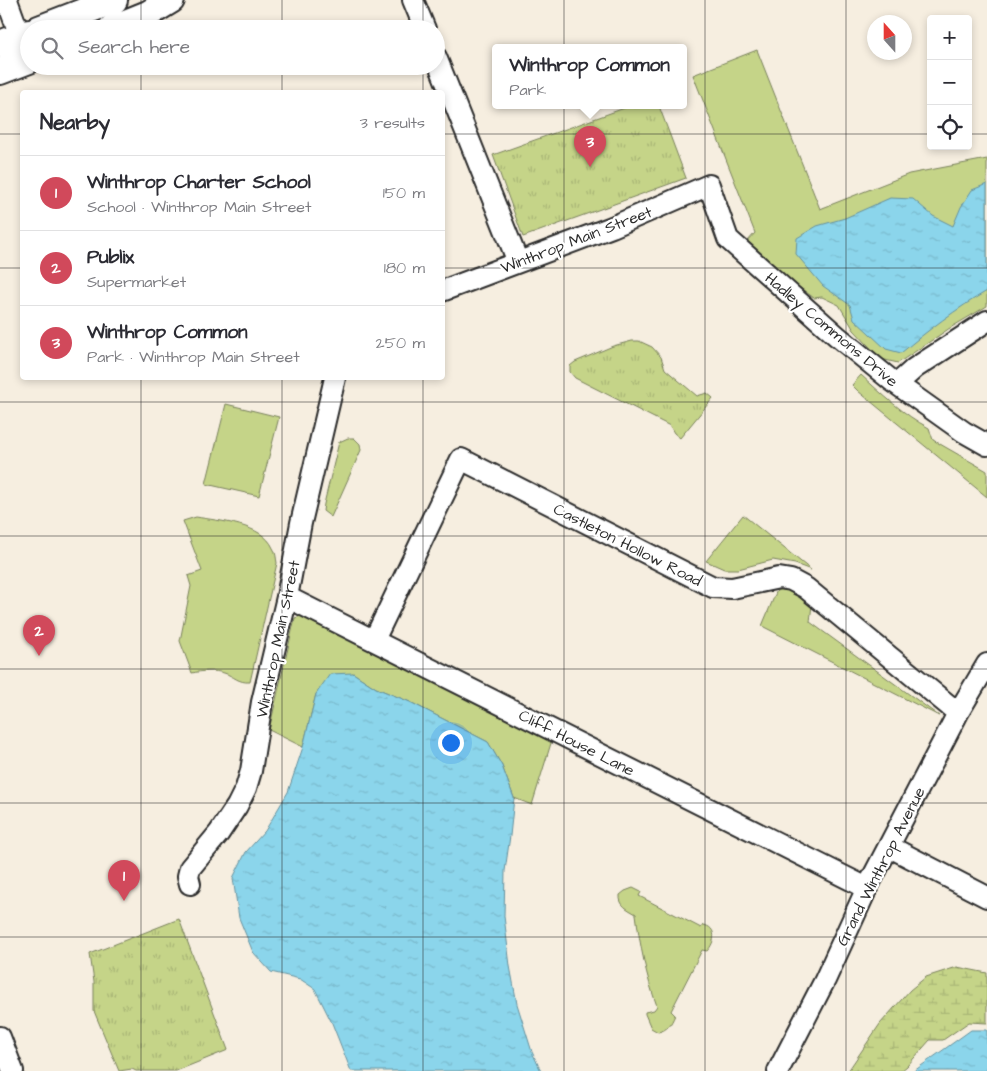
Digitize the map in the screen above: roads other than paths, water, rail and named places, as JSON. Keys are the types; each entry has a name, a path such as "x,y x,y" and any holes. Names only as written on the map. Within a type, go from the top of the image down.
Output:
{"main road":[{"path":"61,20 114,0"},
{"path":"95,20 127,7 134,0"},
{"path":"133,20 148,14 171,0"},
{"path":"0,71 20,63"}],"street":[{"path":"7,0 20,30"},
{"path":"413,0 421,20"},
{"path":"443,75 518,262"},
{"name":"Winthrop Main Street","path":"445,290 612,227 709,185"},
{"name":"Hadley Commons Drive","path":"709,185 728,239 837,336 897,384 964,432 987,445"},
{"path":"897,384 915,368 987,321"},
{"name":"Winthrop Main Street","path":"190,884 188,876 190,868 229,819 246,788 255,753 265,688 335,380"},
{"name":"Castleton Hollow Road","path":"374,640 461,459 713,587 732,588 779,578 792,580 806,588 958,713"},
{"name":"Cliff House Lane","path":"287,597 867,888"},
{"name":"Grand Winthrop Avenue","path":"778,1071 825,980 867,888 958,713 987,664"},
{"path":"890,847 987,897"},
{"path":"0,1037 13,1071"}],"water":[{"path":"987,184 987,291 942,320 901,353 886,349 854,319 850,305 823,286 796,254 797,238 817,226 845,218 890,198 913,199 933,216 953,226 961,207 972,190"},
{"path":"353,673 376,688 410,702 488,742 502,766 514,798 505,871 504,916 510,966 517,1004 532,1052 541,1071 351,1071 332,1023 315,989 300,979 271,972 253,952 239,918 233,878 246,852 265,831 288,792 303,747 316,694 330,674"},
{"path":"971,1030 987,1030 987,1071 914,1071"}],"place":[{"name":"Winthrop Common","path":"590,167"},
{"name":"Publix","path":"39,656"},
{"name":"Winthrop Charter School","path":"124,901"}]}
